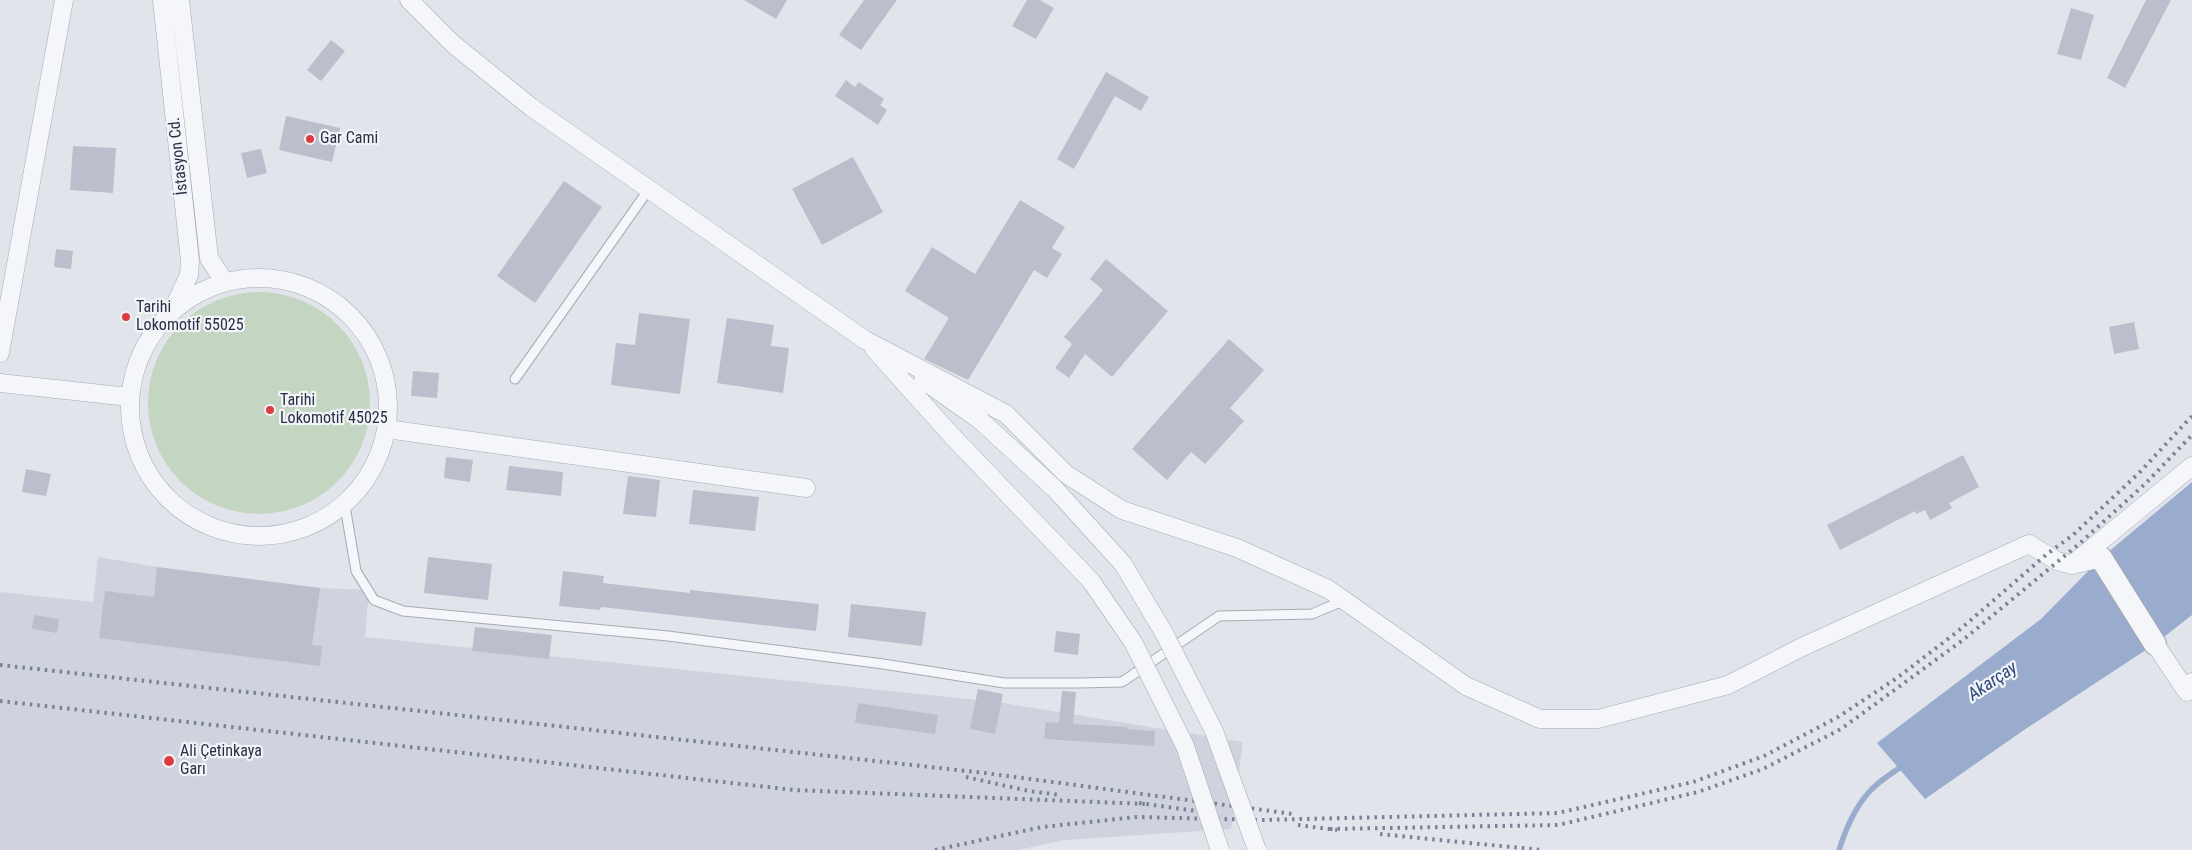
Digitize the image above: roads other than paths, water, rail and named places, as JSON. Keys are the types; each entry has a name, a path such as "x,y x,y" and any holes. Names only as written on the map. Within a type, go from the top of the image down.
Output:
{"street":[{"path":"0,353 64,0"},
{"name":"İstasyon Cd.","path":"162,0 190,261 189,275 173,309"},
{"name":"İstasyon Cd.","path":"180,0 209,258 224,281"},
{"path":"409,0 453,44 531,107 981,421 1055,489 1123,564 1164,633 1214,730 1257,850"},
{"path":"267,276 309,286 346,310 373,344 388,385 387,429 372,471 345,506 307,528 264,537 221,532 182,512 151,480 133,440 129,397 136,364 151,334 173,309 197,292 224,281 267,276"},
{"path":"865,340 953,437 1091,581 1133,642 1186,746 1220,850"},
{"path":"865,340 1006,414 1066,474 1122,510 1236,548 1328,589 1466,686 1540,719 1598,719 1728,685 1802,648 2029,544 2057,561 2072,565 2101,558 2155,644 2190,691"},
{"path":"0,383 129,397"},
{"path":"387,429 806,488"},
{"path":"2072,565 2192,466"}],"lane":[{"path":"515,379 649,190"},
{"path":"345,506 356,572 374,600 403,611 668,636 883,664 1004,683 1122,682 1219,616 1312,614 1345,600"}],"water":[{"path":"2192,482 2192,615 2155,644 2024,730 1925,799 1877,743 2041,619 2101,558"}],"waterway":[{"name":"Akarçay","path":"1839,850 1848,825 1867,794 1905,764"}],"railway":[{"path":"935,850 1042,827 1137,817 1261,820 1558,813 1693,782 1764,756 1838,717 1897,678 1957,632 2047,554 2073,535 2140,472 2192,416"},
{"path":"1330,829 1558,825 1698,792 1763,769 1841,729 1963,640 2079,544 2146,483 2192,435"},
{"path":"0,665 985,773 1293,814"},
{"path":"0,701 794,790 1146,804"},
{"path":"966,777 1029,791 1060,795"},
{"path":"1139,803 1211,813"},
{"path":"1298,825 1337,830"},
{"path":"1380,834 1541,850"}],"place":[{"name":"Gar Cami","path":"310,139"},
{"name":"Tarihi Lokomotif 55025","path":"126,317"},
{"name":"Tarihi Lokomotif 45025","path":"270,410"},
{"name":"Ali Çetinkaya Garı","path":"169,761"}]}
